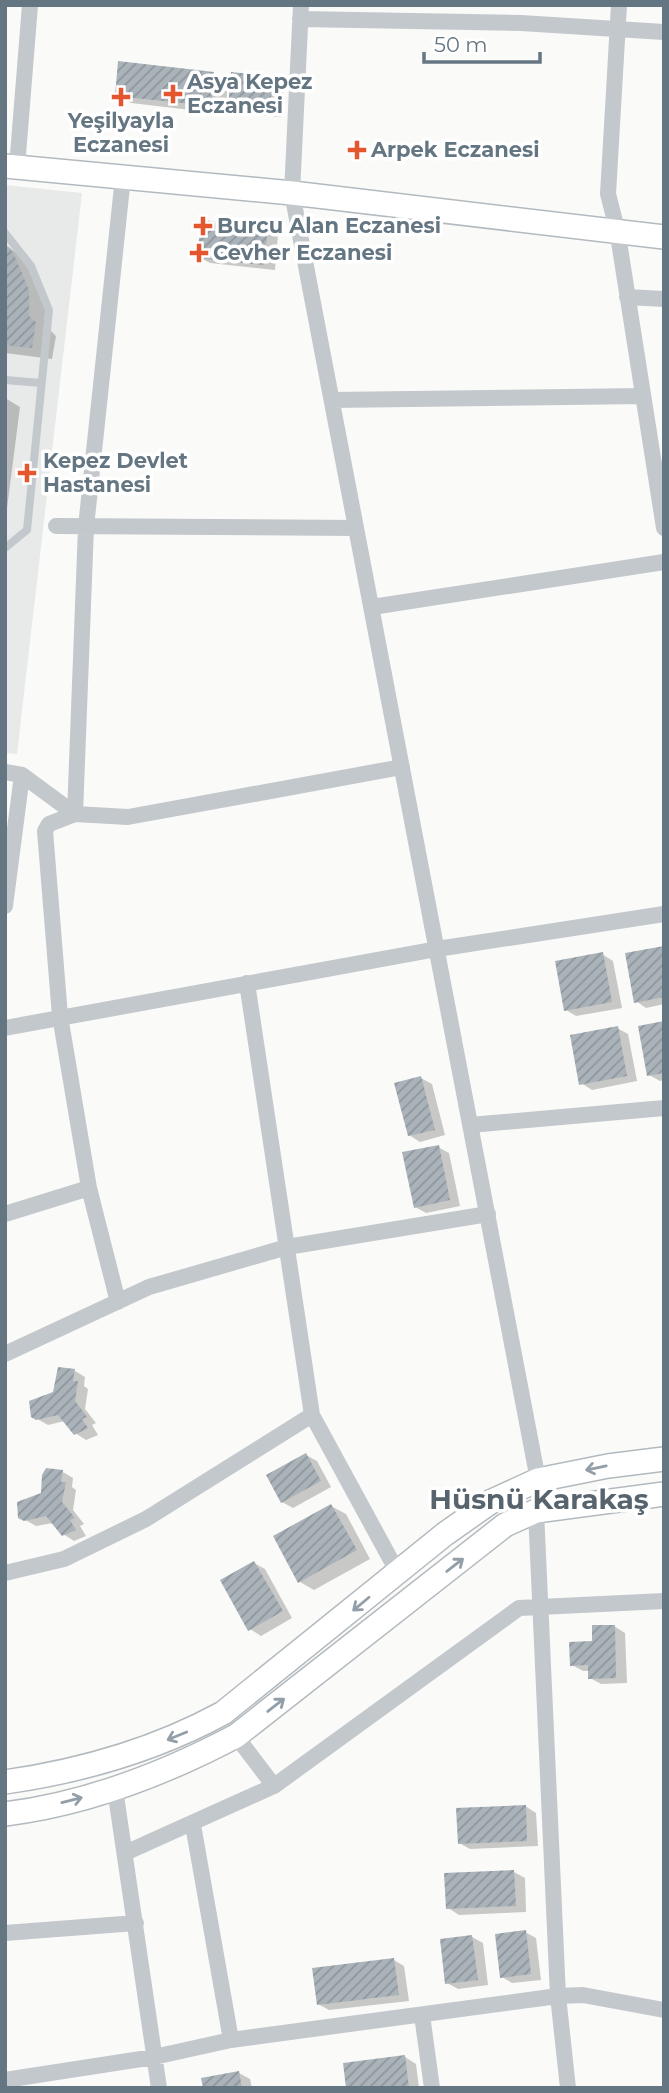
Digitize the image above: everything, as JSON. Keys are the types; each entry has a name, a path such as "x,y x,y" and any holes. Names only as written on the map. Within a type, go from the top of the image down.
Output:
{"main road":[{"path":"11,166 292,193 664,236"},
{"path":"5,1782 51,1775 98,1763 187,1733 223,1713 492,1501 538,1480 607,1466 664,1459"},
{"path":"5,1814 31,1811 115,1789 199,1756 236,1736 505,1525 536,1511 664,1494"}],"street":[{"path":"11,166 30,5"},
{"path":"619,5 608,194 617,229 662,501 664,528"},
{"path":"538,1480 292,193 300,12 664,32"},
{"path":"75,814 86,527 123,177"},
{"path":"628,297 664,299"},
{"path":"332,400 643,396"},
{"path":"56,526 356,527"},
{"path":"372,607 664,562"},
{"path":"118,1302 89,1188 61,1016 45,831 49,824 75,814 128,817 402,767"},
{"path":"5,772 22,775 75,814"},
{"path":"5,906 22,775"},
{"path":"5,1028 437,950 664,914"},
{"path":"247,983 313,1415 398,1573"},
{"path":"470,1125 664,1108"},
{"path":"5,1214 89,1188"},
{"path":"5,1354 149,1287 287,1247 488,1214"},
{"path":"5,1573 64,1559 146,1519 313,1415"},
{"path":"536,1511 558,1996 568,2088"},
{"path":"125,1853 274,1786 519,1608 664,1601"},
{"path":"236,1736 274,1786"},
{"path":"115,1789 159,2088"},
{"path":"192,1825 231,2040"},
{"path":"5,1933 136,1923"},
{"path":"5,2080 154,2057 231,2040 558,1996 583,1996 664,2010"},
{"path":"422,2015 432,2088"}],"lane":[{"path":"5,233 31,266 49,310 27,530 5,548"},
{"path":"5,380 41,383"}],"shaded area":[{"name":"Kepez Devlet Hastanesi","path":"5,185 82,193 17,754 5,753"}],"building":[{"path":"118,61 214,72 211,106 115,96"},
{"path":"231,72 273,76 270,112 228,108"},
{"path":"201,220 268,227 264,265 197,258"},
{"path":"5,246 13,252 29,290 29,316 36,322 32,348 5,345"},
{"path":"664,946 664,997 634,1003 625,953"},
{"path":"603,952 612,1002 564,1011 555,961"},
{"path":"664,1021 664,1073 647,1076 638,1026"},
{"path":"618,1026 627,1076 579,1085 570,1035"},
{"path":"421,1076 435,1130 408,1136 394,1083"},
{"path":"439,1145 450,1200 414,1208 402,1152"},
{"path":"58,1367 75,1369 73,1381 78,1381 75,1401 87,1417 82,1419 88,1428 74,1435 58,1415 36,1420 31,1417 29,1401 53,1392"},
{"path":"306,1453 321,1481 281,1503 266,1475"},
{"path":"46,1468 63,1470 61,1482 66,1482 62,1502 75,1518 70,1520 76,1530 62,1536 46,1516 24,1521 18,1518 17,1502 41,1493 42,1475"},
{"path":"331,1504 357,1550 298,1583 273,1536"},
{"path":"254,1561 283,1611 248,1631 220,1580"},
{"path":"592,1625 615,1625 616,1678 588,1679 588,1665 570,1666 569,1642 592,1641"},
{"path":"526,1805 527,1841 458,1844 456,1808"},
{"path":"514,1870 516,1906 446,1909 444,1873"},
{"path":"526,1930 531,1974 500,1978 495,1934"},
{"path":"472,1935 478,1980 445,1984 440,1939"},
{"path":"394,1958 399,1995 317,2005 312,1968"},
{"path":"405,2055 409,2088 346,2088 343,2063"},
{"path":"239,2071 242,2088 203,2088 201,2078"}],"place":[{"name":"Asya Kepez Eczanesi","path":"173,94"},
{"name":"Yeşilyayla Eczanesi","path":"121,97"},
{"name":"Arpek Eczanesi","path":"357,150"},
{"name":"Burcu Alan Eczanesi","path":"203,226"},
{"name":"Cevher Eczanesi","path":"199,253"},
{"name":"Kepez Devlet Hastanesi","path":"27,473"}],"district":[{"name":"Hüsnü Karakaş","path":"539,1499"}]}
